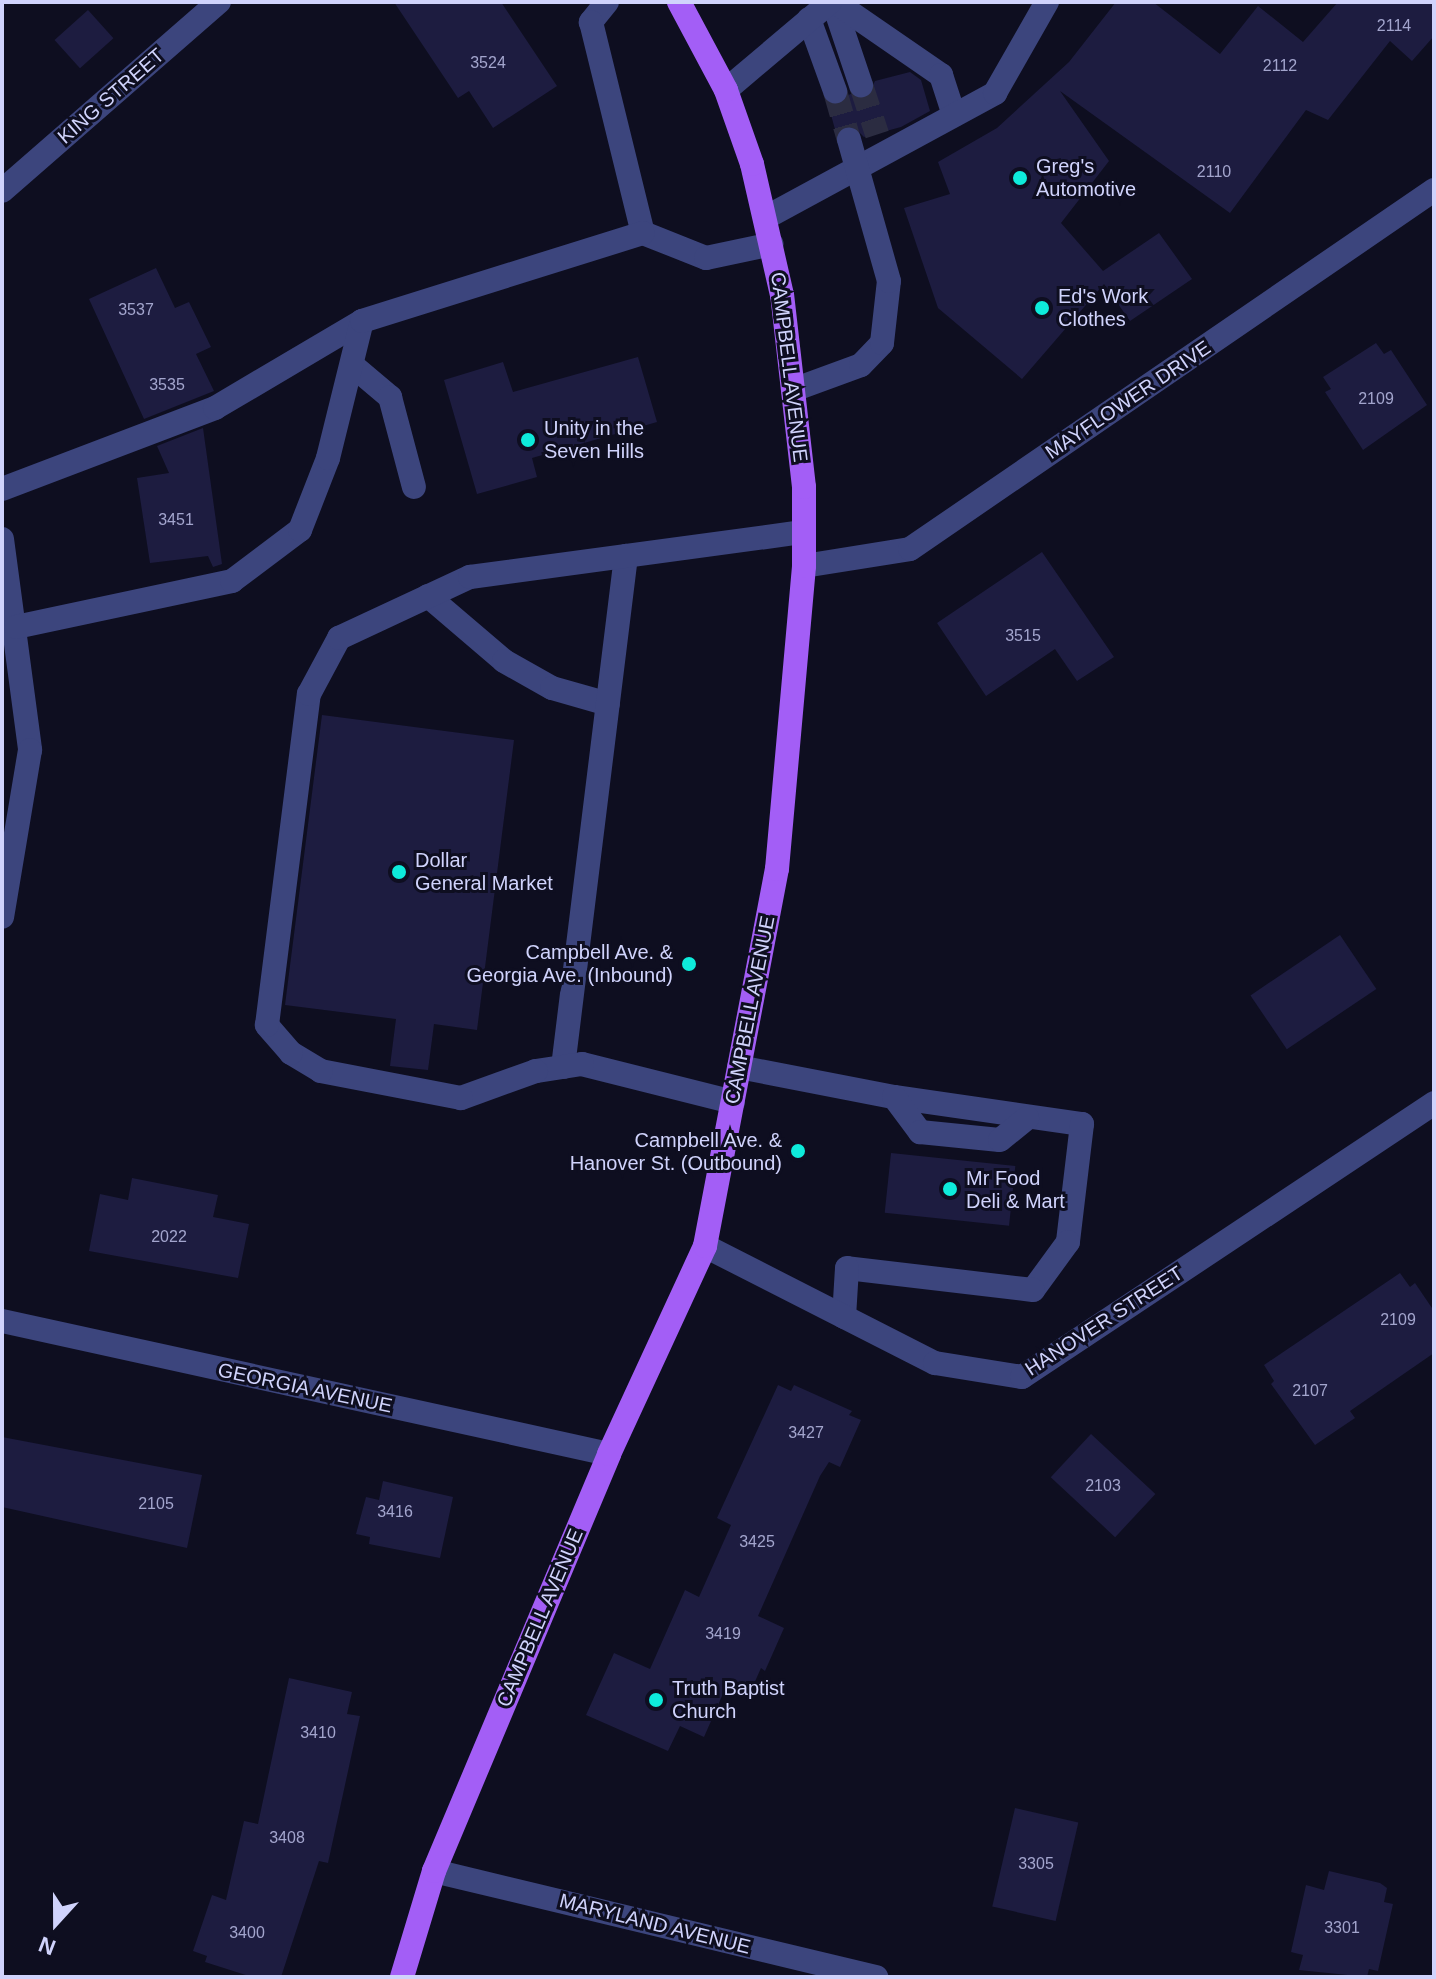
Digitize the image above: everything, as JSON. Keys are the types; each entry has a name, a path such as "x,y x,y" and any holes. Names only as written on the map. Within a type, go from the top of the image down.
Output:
{"main road":[{"name":"CAMPBELL AVENUE","path":"402,1977 434,1871 609,1454 705,1246 777,869 804,566 793,390 767,217 726,90 679,2"}],"street":[{"name":"KING STREET","path":"2,191 219,2"},
{"path":"607,2 591,22 643,233"},
{"path":"726,90 833,2"},
{"path":"833,2 861,85"},
{"path":"833,2 941,75 954,115"},
{"path":"767,217 857,167 880,143 954,115 995,93 1047,2"},
{"path":"809,19 835,91"},
{"path":"793,390 861,365 882,343 889,281 849,140"},
{"name":"MAYFLOWER DRIVE","path":"804,566 910,549 1434,190"},
{"path":"2,489 215,408 362,321 643,233 706,258 772,244"},
{"path":"16,627 232,581 300,530 328,458 362,321"},
{"path":"352,365 390,397 414,487"},
{"path":"733,1102 582,1064 461,1098 321,1071 291,1053 267,1025 309,694 339,638 470,577 803,532"},
{"path":"2,539 30,750 2,917"},
{"path":"563,1067 626,556"},
{"path":"428,596 504,661 552,688 608,704"},
{"path":"739,1067 894,1097 1082,1124 1068,1242 1033,1290 847,1268 844,1317"},
{"name":"HANOVER STREET","path":"705,1246 935,1363 1022,1377 1434,1103"},
{"name":"GEORGIA AVENUE","path":"2,1321 609,1454"},
{"name":"MARYLAND AVENUE","path":"434,1871 876,1977"}],"building":[{"path":"394,2 501,2 557,86 493,128 469,91 458,98"},
{"path":"1116,2 1153,2 1220,54 1258,6 1303,42 1338,2 1434,2 1434,36 1412,61 1390,41 1328,120 1306,110 1230,213 1060,91 1109,161 1061,223 1103,271 1159,233 1192,279 1130,321 1104,284 1022,379 938,308 904,208 950,194 938,162 997,128 1069,62"},
{"path":"88,10 113,38 80,68 55,40"},
{"path":"910,72 921,80 930,111 901,127 864,137 852,125 836,133 828,104 841,105 850,94 866,99 875,81"},
{"path":"156,268 175,308 189,302 211,347 196,354 214,391 144,419 89,299"},
{"path":"1376,343 1384,354 1391,350 1427,405 1363,450 1325,392 1331,389 1323,377"},
{"name":"Unity in the Seven Hills","path":"638,357 657,422 532,458 537,477 477,494 444,380 503,362 513,392"},
{"path":"203,428 222,564 213,567 208,556 150,563 137,478 169,473 157,446"},
{"path":"1042,552 1114,657 1077,681 1055,649 986,696 937,623"},
{"name":"Dollar General Market","path":"322,715 514,740 477,1030 434,1024 428,1070 390,1066 396,1019 285,1005"},
{"path":"1340,935 1376,989 1287,1049 1250,995"},
{"name":"Mr Food Deli & Mart","path":"891,1153 1015,1166 1009,1226 885,1213"},
{"path":"132,1178 218,1195 213,1217 249,1224 238,1278 89,1251 100,1194 128,1200"},
{"path":"1400,1273 1410,1287 1415,1283 1434,1311 1434,1353 1350,1411 1355,1418 1315,1445 1271,1384 1274,1381 1264,1365"},
{"path":"778,1385 791,1391 794,1385 852,1411 849,1415 861,1420 840,1467 829,1462 820,1476 758,1616 784,1628 765,1671 761,1668 753,1686 729,1680 704,1737 680,1726 668,1751 586,1715 614,1653 650,1669 685,1590 699,1597 731,1525 717,1518"},
{"path":"1091,1434 1155,1494 1115,1537 1051,1477"},
{"path":"2,1437 202,1475 187,1548 2,1507"},
{"path":"383,1481 453,1497 440,1558 369,1544 370,1537 356,1534 366,1497 379,1500"},
{"path":"289,1678 352,1692 347,1714 360,1716 328,1863 319,1861 281,1977 252,1977 205,1962 207,1956 193,1951 212,1895 226,1900 244,1821 258,1824"},
{"path":"1015,1808 1078,1823 1056,1921 992,1906"},
{"path":"1329,1871 1380,1883 1387,1888 1384,1902 1393,1904 1378,1971 1369,1969 1367,1977 1299,1970 1303,1955 1291,1952 1306,1885 1324,1890"}],"tunnel":[{"path":"861,85 877,134"},
{"path":"835,91 849,140"}],"place":[{"name":"Greg's Automotive","path":"1020,178"},
{"name":"Ed's Work Clothes","path":"1042,308"},
{"name":"Unity in the Seven Hills","path":"528,440"},
{"name":"Dollar General Market","path":"399,872"},
{"name":"Campbell Ave. & Georgia Ave. (Inbound)","path":"689,964"},
{"name":"Campbell Ave. & Hanover St. (Outbound)","path":"798,1151"},
{"name":"Mr Food Deli & Mart","path":"950,1189"},
{"name":"Truth Baptist Church","path":"656,1700"}]}
